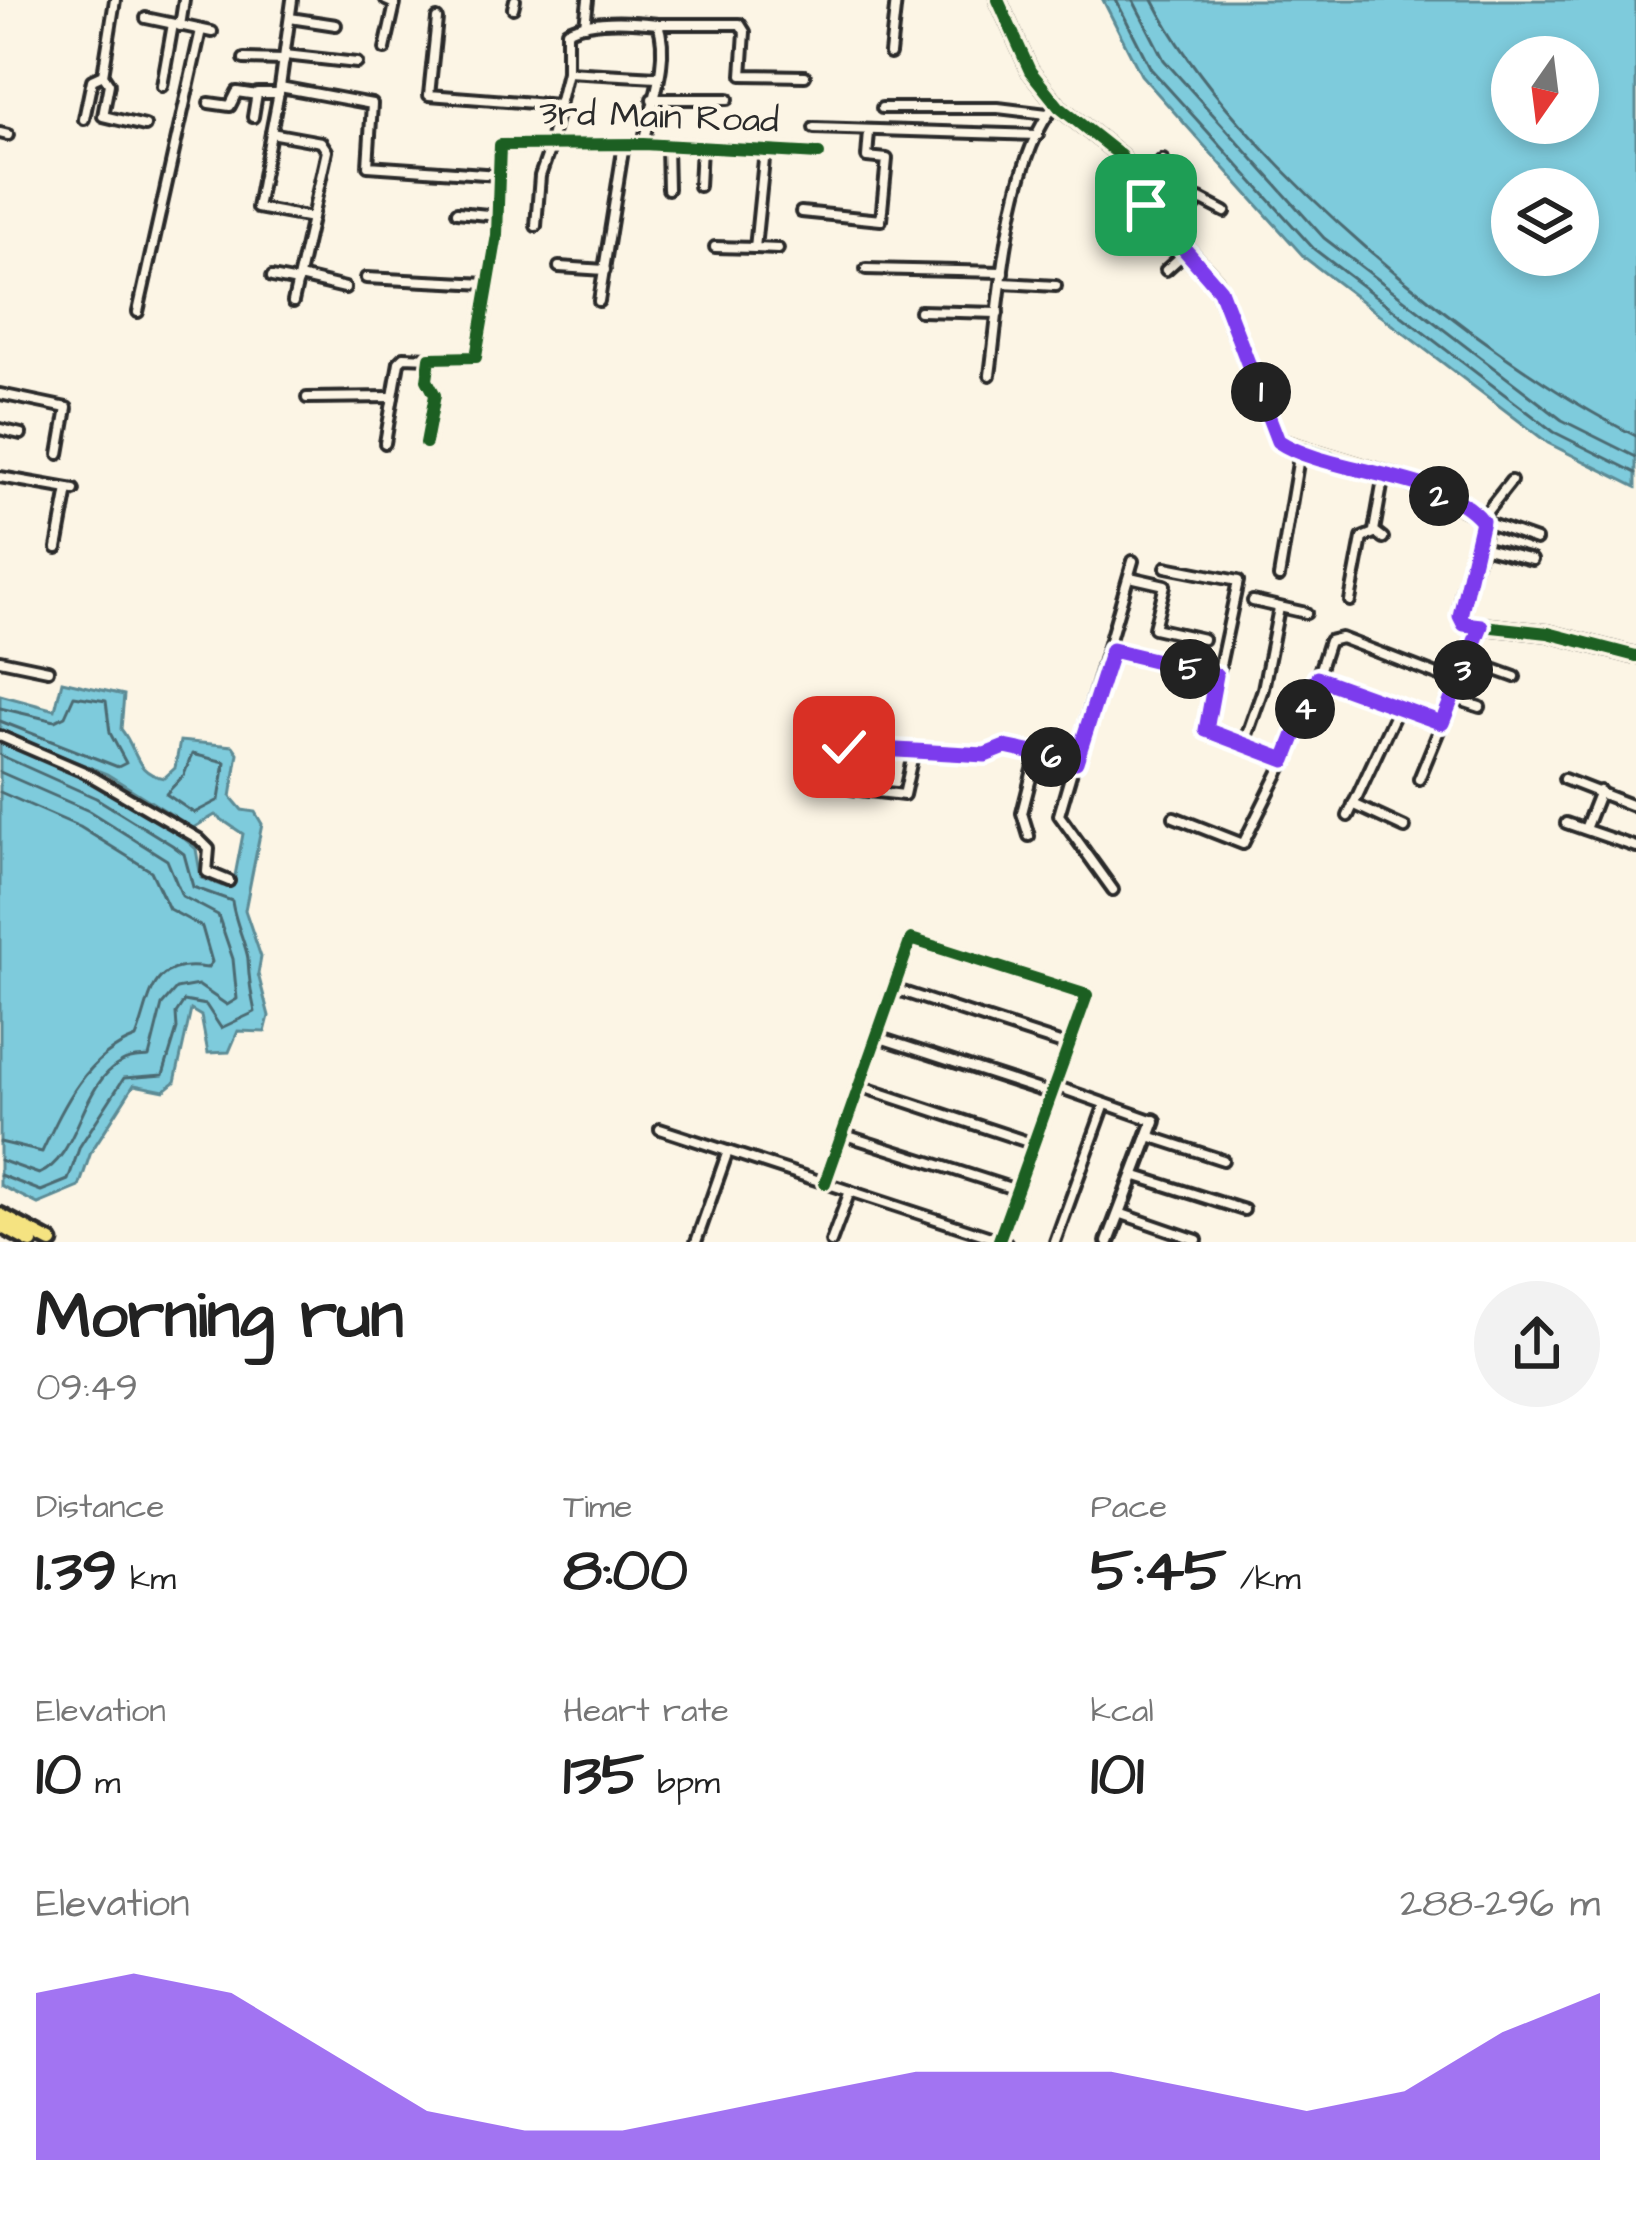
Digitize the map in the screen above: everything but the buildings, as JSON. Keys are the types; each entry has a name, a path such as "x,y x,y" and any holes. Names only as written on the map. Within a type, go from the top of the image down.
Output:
{"main road":[{"path":"0,1215 51,1242"},
{"path":"0,1225 31,1242"}],"street":[{"path":"115,0 103,75 109,83 105,119 145,126"},
{"path":"163,86 184,0"},
{"path":"292,0 257,208 312,218"},
{"path":"385,49 395,4 386,0"},
{"path":"585,25 588,0"},
{"path":"890,54 896,0"},
{"path":"998,0 1052,109 1125,164 1134,187 1220,290 1278,441 1384,474 1536,540"},
{"path":"146,18 212,32"},
{"path":"290,18 336,26"},
{"path":"437,19 429,95 559,105"},
{"path":"643,144 662,44 658,23"},
{"path":"536,226 540,176 567,72 567,32 585,25 740,24 745,32 742,75 805,76"},
{"path":"138,312 201,30"},
{"path":"244,59 357,63"},
{"path":"567,72 657,77"},
{"path":"84,119 92,80 103,75"},
{"path":"209,103 230,106 236,92 257,95 279,90 372,104 368,166 499,176 498,216 473,360 401,358 385,443"},
{"path":"253,117 257,95"},
{"path":"652,99 728,99"},
{"path":"882,109 1052,109"},
{"path":"990,374 1013,212 1038,135 1052,109"},
{"path":"814,128 1038,135"},
{"path":"801,212 880,220 887,159 867,157 869,132"},
{"path":"271,133 327,147 293,302"},
{"path":"599,301 624,144"},
{"name":"3rd Main Road","path":"499,176 500,145 643,144 819,154"},
{"path":"667,146 668,189"},
{"path":"699,186 701,147"},
{"path":"755,248 765,149"},
{"path":"1134,187 1163,160"},
{"path":"1107,221 1125,164"},
{"path":"1116,236 1143,241 1171,230 1200,199 1225,212"},
{"path":"457,212 498,216"},
{"path":"715,247 778,249"},
{"path":"1166,270 1189,250"},
{"path":"559,267 604,270"},
{"path":"866,269 1056,286"},
{"path":"272,277 345,288"},
{"path":"366,278 487,284"},
{"path":"920,311 998,313"},
{"path":"426,443 435,395 427,380 430,358"},
{"path":"0,394 67,408 58,454"},
{"path":"307,398 393,397"},
{"path":"0,429 22,434"},
{"path":"1279,577 1300,451"},
{"path":"1350,601 1362,538 1379,535 1384,474"},
{"path":"0,477 71,489 57,548"},
{"path":"1510,481 1482,520 1460,616 1464,624 1549,633 1636,656"},
{"path":"1478,546 1532,560"},
{"path":"1113,890 1062,825 1060,806 1112,650 1133,560"},
{"path":"1166,567 1238,581 1206,730 1285,760"},
{"path":"1130,577 1165,585 1154,628 1203,639"},
{"path":"1253,601 1306,613"},
{"path":"1244,743 1263,689 1280,608"},
{"path":"1419,779 1481,626"},
{"path":"1174,817 1243,844 1285,760 1329,641 1341,638 1458,683"},
{"path":"1112,650 1216,675"},
{"path":"0,660 48,670"},
{"path":"1468,660 1515,677"},
{"path":"1317,678 1442,723"},
{"path":"1453,698 1480,706"},
{"path":"1348,816 1398,708"},
{"path":"0,736 86,773 199,839 209,849 207,872 230,881"},
{"path":"844,747 985,755 1000,747 1076,762"},
{"path":"850,789 907,793 914,750"},
{"path":"1029,836 1022,813 1037,754"},
{"path":"1564,779 1636,807"},
{"path":"1585,829 1600,791"},
{"path":"1353,803 1405,828"},
{"path":"1566,823 1636,848"},
{"path":"660,1129 1002,1241 1087,995 910,939 825,1183"},
{"path":"893,988 1069,1046"},
{"path":"876,1036 1154,1121 1108,1242"},
{"path":"859,1086 1034,1144"},
{"path":"1055,1242 1105,1104"},
{"path":"842,1133 1017,1190"},
{"path":"1148,1136 1223,1160"},
{"path":"696,1242 728,1151"},
{"path":"1133,1175 1244,1210"},
{"path":"831,1242 850,1191"},
{"path":"1119,1214 1197,1240"}],"water":[{"path":"1103,0 1636,0 1636,487 1548,443 1305,258 1141,75"},
{"path":"62,681 124,695 121,729 142,766 154,775 164,778 175,768 180,741 233,746 238,753 231,797 242,810 255,812 262,824 245,910 261,957 258,974 269,1016 265,1032 238,1031 229,1052 208,1053 201,1016 191,1010 175,1082 164,1091 134,1085 91,1152 79,1187 38,1204 0,1185 0,742 152,815 196,849 201,878 222,886 234,881 243,834 215,815 193,828 107,774 0,731 0,695 55,710"}],"cycle path":[{"path":"998,0 1030,71 1059,107 1121,156 1146,205 1215,280 1278,441 1396,477 1477,514 1481,540 1463,597 1464,624 1548,633 1636,656"},
{"path":"426,443 435,395 427,380 430,358 476,357 497,235 500,145 643,144 819,154"},
{"path":"825,1183 911,939 1087,995 999,1240"}],"route":[{"path":"844,747 985,755 1005,747 1076,762 1112,650 1216,675 1206,730 1285,760 1317,678 1442,723 1481,626 1464,624 1460,616 1482,521 1467,508 1396,477 1278,441 1220,290 1146,205"}]}
